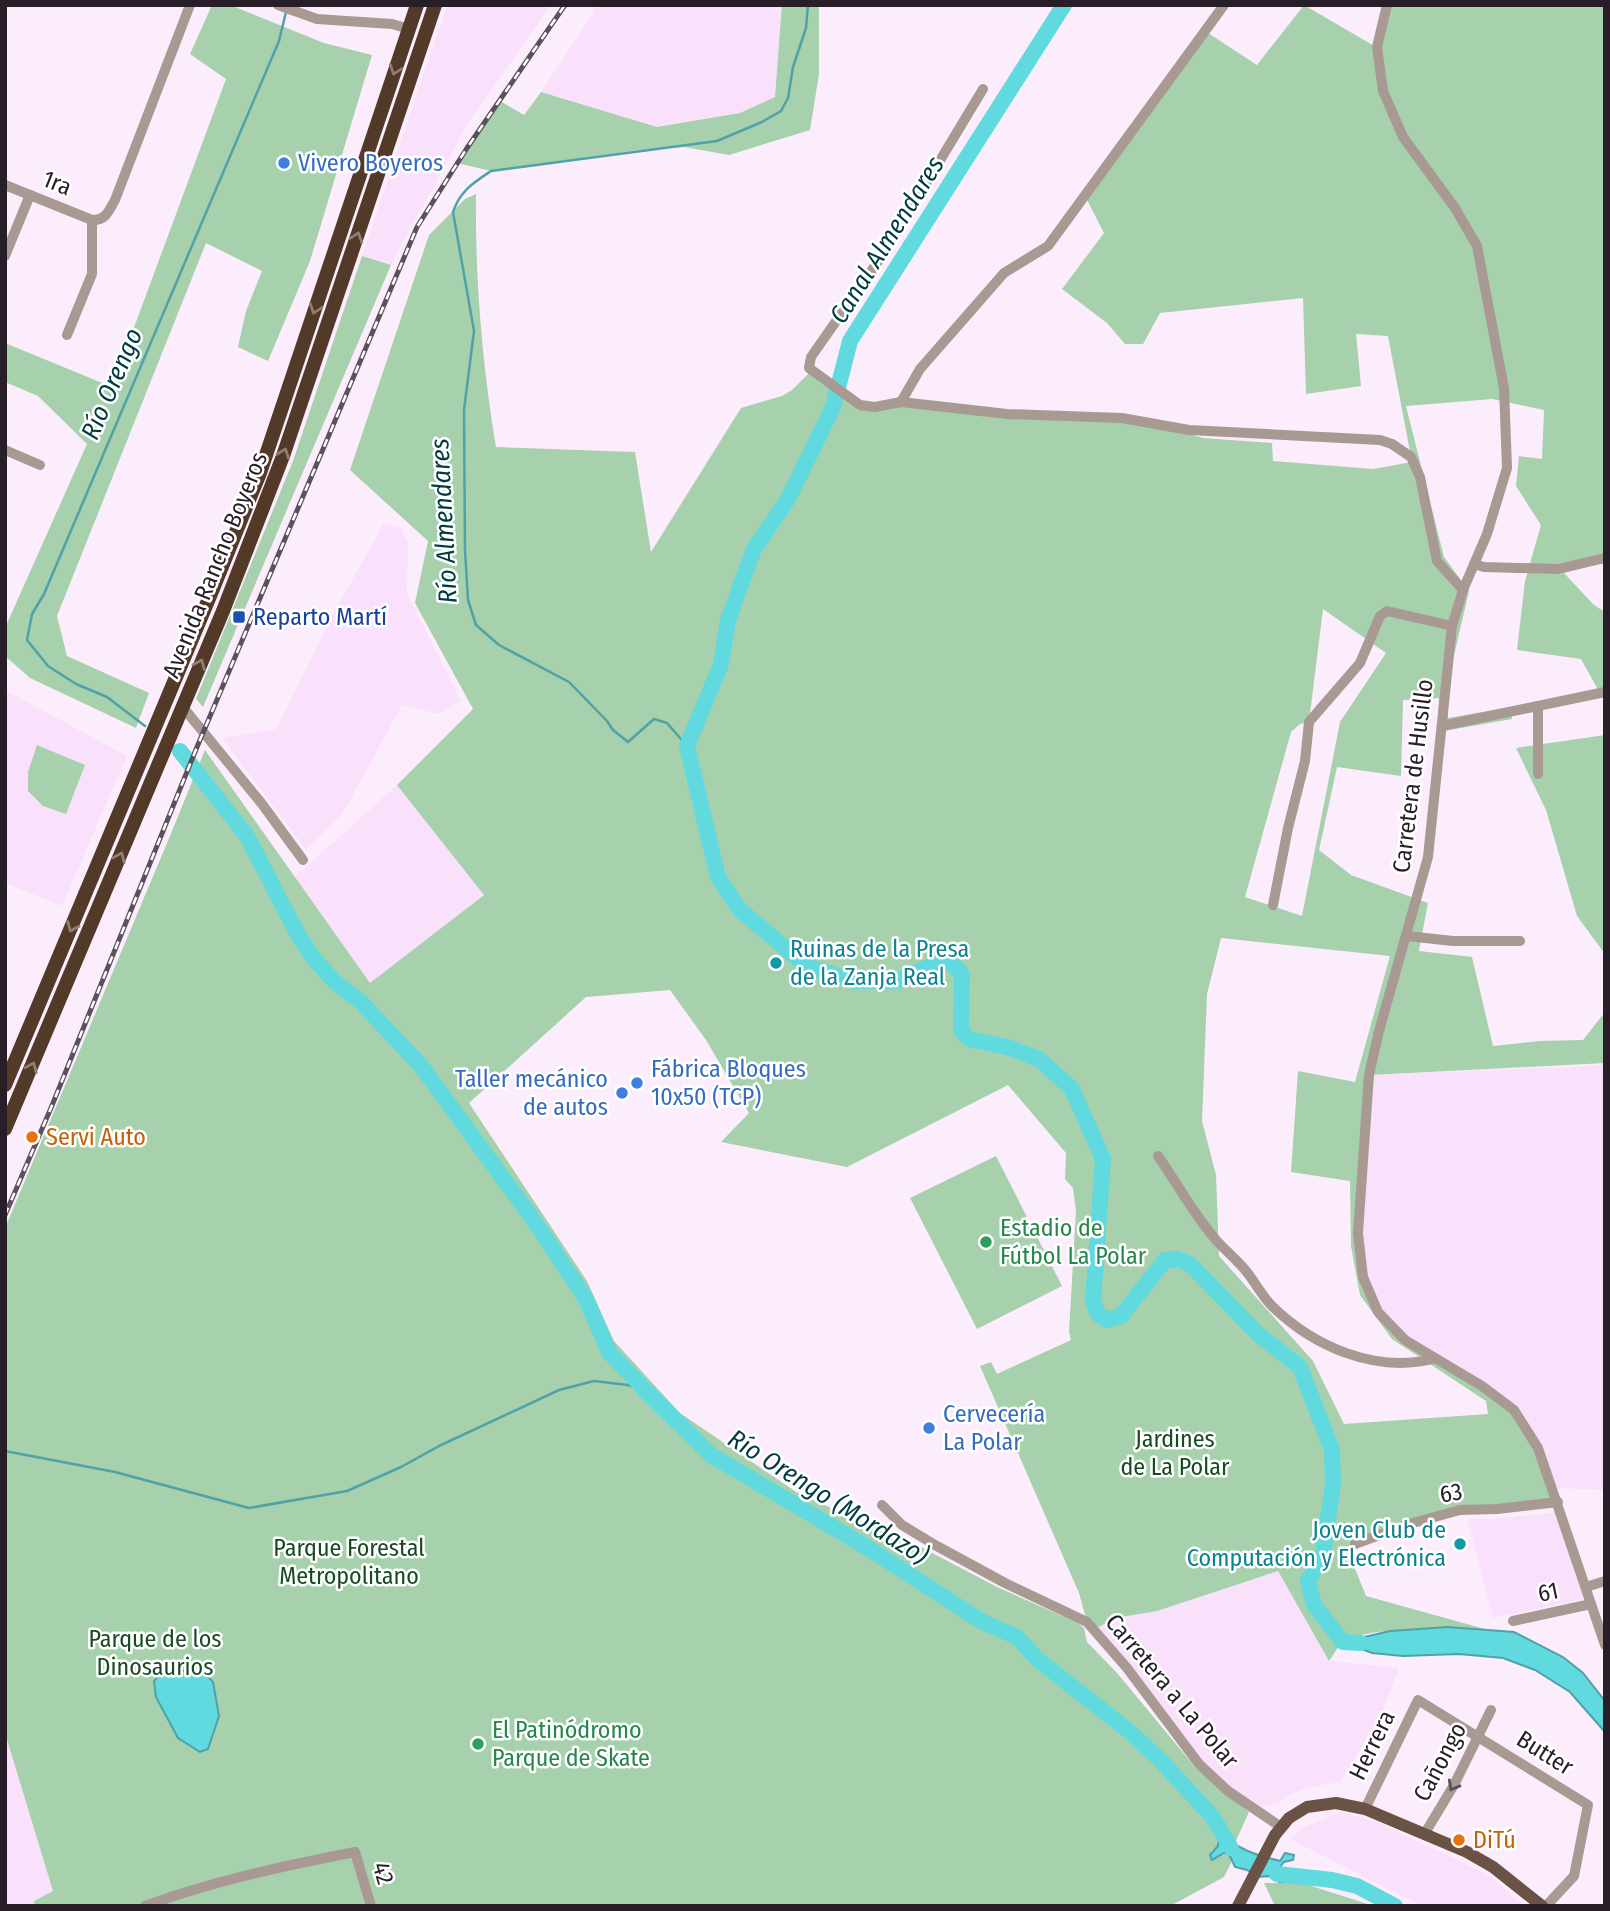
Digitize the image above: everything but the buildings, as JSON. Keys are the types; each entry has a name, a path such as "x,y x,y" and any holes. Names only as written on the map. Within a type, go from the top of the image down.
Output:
{"highway":[{"name":"Avenida Rancho Boyeros","path":"5,1084 260,472 417,5"},
{"name":"Avenida Rancho Boyeros","path":"5,1129 223,611 283,456 435,5"}],"main road":[{"path":"1238,1906 1278,1831 1298,1811 1316,1804 1347,1804 1425,1833 1483,1860 1544,1906"}],"street":[{"path":"67,335 92,274 92,220 99,221 105,217 115,200 190,5"},
{"path":"278,5 317,19 392,24 409,29"},
{"path":"901,402 920,369 1004,273 1048,246 1224,5"},
{"name":"Carretera de Husillo","path":"1387,5 1377,47 1383,91 1403,138 1455,208 1477,246 1504,388 1507,468 1488,534 1463,590 1452,626 1429,849 1369,1076 1358,1233 1363,1277 1378,1312 1405,1340 1482,1386 1514,1410 1538,1448 1605,1645"},
{"path":"983,89 886,250 811,358 808,368 860,405 875,407 901,402 1007,414 1122,418 1189,430 1380,440 1392,444 1411,457 1420,477 1437,561 1463,590"},
{"name":"1ra","path":"5,185 92,220"},
{"path":"5,256 30,195"},
{"path":"6,452 40,465"},
{"path":"1474,564 1484,567 1558,569 1605,558"},
{"path":"1273,905 1305,761 1309,722 1360,663 1380,616 1387,611 1452,626"},
{"path":"1442,726 1605,692"},
{"path":"182,706 221,752 303,860"},
{"path":"1538,706 1538,774"},
{"path":"1407,936 1453,941 1520,941"},
{"path":"1158,1156 1215,1239 1245,1270 1269,1304 1287,1320 1363,1360 1411,1365 1433,1359"},
{"name":"63","path":"1355,1544 1409,1524 1460,1510 1558,1502"},
{"name":"Carretera a La Polar","path":"882,1505 902,1524 935,1545 1004,1583 1087,1622 1127,1668 1199,1764 1278,1831"},
{"name":"61","path":"1586,1587 1605,1581"},
{"name":"61","path":"1513,1621 1591,1604"},
{"name":"Butter","path":"1418,1700 1588,1805 1574,1876 1544,1906"},
{"name":"Herrera","path":"1365,1809 1418,1700"},
{"name":"Cañongo","path":"1425,1833 1454,1785 1491,1710"},
{"name":"42","path":"145,1906 191,1889 355,1852 371,1906"}],"shaded area":[{"path":"447,5 551,5 467,125 391,265 362,256"},
{"path":"593,5 782,5 775,97 740,113 657,127 541,92 594,12"},
{"path":"384,523 401,528 408,543 407,594 461,701 438,714 402,705 342,815 306,850 222,738 276,729 331,618"},
{"path":"5,690 127,756 62,906 5,883"},
{"path":"397,785 484,894 370,984 294,878"},
{"path":"1605,1065 1605,1490 1552,1488 1514,1410 1433,1359 1378,1312 1363,1277 1358,1233 1369,1075"},
{"path":"1557,1512 1584,1599 1493,1618 1467,1519 1495,1519"},
{"path":"1278,1571 1329,1661 1399,1668 1382,1714 1340,1782 1306,1788 1289,1795 1279,1803 1254,1808 1199,1764 1093,1630 1115,1618"},
{"path":"5,1733 53,1891 34,1901 35,1906 5,1906"},
{"path":"1341,1812 1375,1821 1489,1875 1524,1906 1422,1906 1290,1839 1304,1827"}],"green space":[{"path":"212,5 230,5 324,43 372,55 310,261 268,361 238,347 246,311 262,271 206,243 57,616 67,656 149,693 136,728 30,678 5,656 5,628 87,444 38,396 5,382 5,343 112,387 226,79 190,54"},
{"path":"782,5 819,5 819,74 810,130 729,155 684,147 639,150 491,171 457,163 500,101 524,115 541,92 657,127 740,113 775,97"},
{"path":"1304,5 1376,47 1386,5 1605,5 1605,562 1564,573 1594,605 1605,612 1605,695 1601,695 1581,659 1517,650 1525,581 1541,525 1516,486 1519,456 1542,459 1544,410 1492,399 1406,406 1444,557 1469,591 1448,681 1448,718 1510,707 1512,719 1438,732 1439,698 1403,700 1401,776 1337,767 1319,850 1351,875 1428,903 1419,951 1472,957 1493,1046 1583,1040 1605,1012 1605,1063 1370,1075 1358,1233 1363,1277 1378,1312 1405,1340 1514,1410 1538,1448 1558,1502 1460,1511 1347,1549 1366,1596 1485,1629 1410,1629 1369,1633 1342,1643 1329,1661 1278,1571 1157,1611 1115,1618 1093,1630 1087,1622 1079,1593 980,1366 991,1362 997,1374 1071,1340 1069,1332 1076,1211 1073,1188 1065,1179 1066,1153 1008,1085 847,1167 721,1142 749,1113 706,1040 670,990 586,997 469,1103 587,1281 614,1341 680,1413 796,1492 855,1519 877,1524 997,1587 1084,1628 1087,1642 1117,1673 1195,1767 1249,1812 1234,1845 1220,1833 1219,1855 1230,1854 1232,1861 1224,1877 1170,1906 35,1906 34,1901 53,1891 5,1733 5,1228 205,750 370,983 484,895 397,785 473,709 415,603 428,541 350,470 429,235 465,199 476,194 480,321 496,447 635,452 651,552 741,408 782,396 813,369 861,405 901,402 1159,425 1203,438 1272,443 1273,461 1373,469 1412,462 1388,336 1356,334 1361,386 1306,394 1303,298 1160,313 1143,344 1125,344 1107,323 1062,289 1104,233 1085,196 1205,31 1257,65","holes":["1323,609 1386,653 1340,722 1302,916 1245,897 1291,732 1300,724 1309,722","1221,938 1390,956 1355,1082 1298,1071 1291,1172 1350,1181 1351,1246 1360,1295 1392,1339 1486,1401 1488,1414 1344,1424 1313,1361 1219,1256 1216,1175 1202,1121 1207,994"]},
{"path":"362,256 391,265 203,707 196,699 293,461"},
{"path":"1605,735 1605,954 1577,916 1546,810 1516,748"},
{"path":"37,745 85,765 66,814 43,806 28,791 28,772"},
{"name":"Estadio de Fútbol La Polar","path":"996,1156 1062,1286 977,1329 910,1198"},
{"path":"1264,1883 1302,1883 1374,1906 1275,1906"}],"water":[{"path":"1448,1627 1514,1632 1563,1657 1583,1673 1605,1701 1605,1732 1570,1692 1535,1670 1503,1658 1459,1654 1403,1656 1372,1653 1343,1642 1390,1631"},
{"path":"170,1670 204,1674 213,1682 219,1716 208,1749 200,1752 178,1738 156,1697 154,1681 161,1673"},
{"path":"1220,1832 1241,1848 1263,1856 1280,1861 1285,1853 1294,1855 1293,1860 1284,1862 1280,1867 1288,1872 1298,1871 1298,1882 1279,1882 1269,1876 1258,1877 1235,1867 1229,1854 1224,1853 1212,1860 1210,1855 1218,1846"}],"waterway":[{"name":"Río Almendares","path":"687,746 667,723 654,719 628,742 613,730 569,682 499,645 476,625 468,600 465,550 464,410 474,331 453,212 463,193 491,171 717,141 781,111 788,98 793,67 806,28 808,5"},
{"name":"Río Almendares","path":"1064,5 850,341 833,407 788,499 754,549 728,620 721,664 687,746 718,877 740,910 808,967 854,981 897,981 939,962 953,964 962,974 961,1030 969,1039 1007,1047 1039,1059 1072,1089 1103,1159 1093,1302 1098,1314 1107,1320 1121,1316 1165,1260 1177,1259 1190,1264 1258,1334 1300,1367 1332,1450 1333,1484 1323,1553 1308,1581 1314,1605 1343,1642 1361,1643"},
{"name":"Río Orengo","path":"145,726 107,697 76,684 48,666 27,640 32,614 44,594 279,41 286,12"},
{"name":"Río Orengo (Mordazo)","path":"180,751 247,836 297,933 314,959 335,982 361,1002 422,1067 537,1225 586,1299 609,1352 646,1391 711,1455 868,1548 981,1621 1017,1637 1037,1659 1129,1731 1160,1760 1212,1816 1231,1848"},
{"path":"5,1451 115,1472 249,1508 347,1491 559,1390 594,1381 628,1385 646,1391"},
{"name":"Río Orengo (Mordazo)","path":"1277,1874 1332,1880 1357,1886 1395,1906"}],"railway":[{"path":"5,1215 197,747 417,227 467,148 565,5"}],"place":[{"name":"Vivero Boyeros","path":"284,163"},
{"name":"Reparto Martí","path":"239,617"},
{"name":"Ruinas de la Presa de la Zanja Real","path":"776,963"},
{"name":"Fábrica Bloques 10x50 (TCP)","path":"637,1083"},
{"name":"Taller mecánico de autos","path":"622,1093"},
{"name":"Servi Auto","path":"32,1137"},
{"name":"Estadio de Fútbol La Polar","path":"986,1242"},
{"name":"Cervecería La Polar","path":"929,1428"},
{"name":"Joven Club de Computación y Electrónica","path":"1460,1544"},
{"name":"El Patinódromo Parque de Skate","path":"478,1744"},
{"name":"DiTú","path":"1459,1840"}],"water label":[{"name":"Canal Almendares","path":"887,240"}],"park label":[{"name":"Jardines de La Polar","path":"1175,1453"},
{"name":"Parque Forestal Metropolitano","path":"349,1562"},
{"name":"Parque de los Dinosaurios","path":"155,1653"}]}
